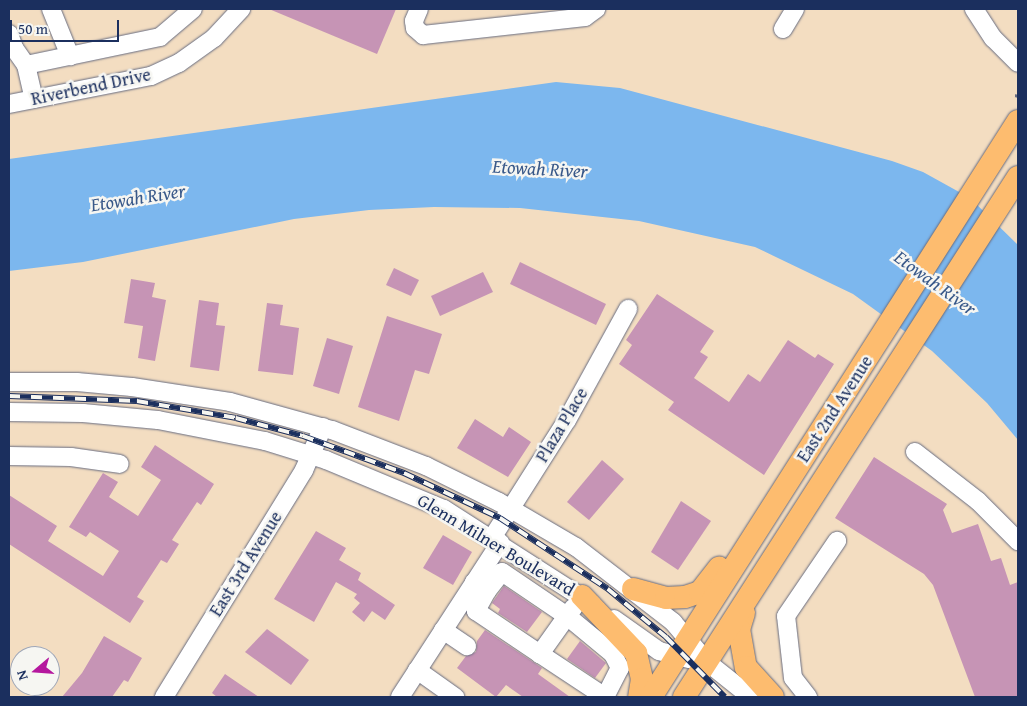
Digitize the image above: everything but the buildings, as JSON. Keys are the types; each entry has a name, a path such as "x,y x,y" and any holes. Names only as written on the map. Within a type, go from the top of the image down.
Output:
{"main road":[{"name":"East 2nd Avenue","path":"651,697 1018,121"},
{"name":"East 2nd Avenue","path":"684,697 1013,185"},
{"path":"633,589 666,598 695,595 706,587 741,537 759,528"},
{"path":"582,596 636,652 642,679 639,697"},
{"path":"749,598 739,629 742,656 751,676 773,697"}],"street":[{"path":"50,9 70,56"},
{"path":"26,64 160,37 193,9"},
{"name":"Riverbend Drive","path":"9,104 151,76 179,63 214,38 241,9"},
{"path":"419,9 414,21 415,28 423,35 585,16 596,9"},
{"path":"783,30 795,9"},
{"path":"974,9 993,38 1018,63"},
{"path":"10,44 26,64 34,99"},
{"name":"Plaza Place","path":"481,587 496,540 511,509 567,420 628,309"},
{"name":"Glenn Milner Boulevard","path":"9,382 77,382 156,390 230,402 323,427 426,466 511,509 576,547 633,589 673,622 683,648 706,662 751,697"},
{"name":"Glenn Milner Boulevard","path":"9,412 83,413 158,420 265,441 310,455 436,506 496,540 582,596 659,651 683,648"},
{"name":"East 3rd Avenue","path":"164,697 310,455 323,427"},
{"path":"915,452 978,501 1018,541"},
{"path":"9,456 71,457 120,464"},
{"path":"808,697 793,678 786,616 837,541"},
{"path":"400,697 444,630 481,587 502,572 567,616 614,654 620,668 606,697 476,611 481,587"},
{"path":"540,654 582,596"},
{"path":"444,630 467,646"},
{"path":"418,670 455,697"}],"water":[{"name":"Etowah River","path":"556,82 620,88 892,161 923,172 970,198 1018,245 1018,440 987,403 932,351 853,294 755,247 639,221 520,208 434,207 369,210 294,219 83,262 9,271 9,159"}],"railway":[{"path":"9,396 137,401 236,418 303,436 404,473 500,518 608,589 666,637 725,697"}]}
